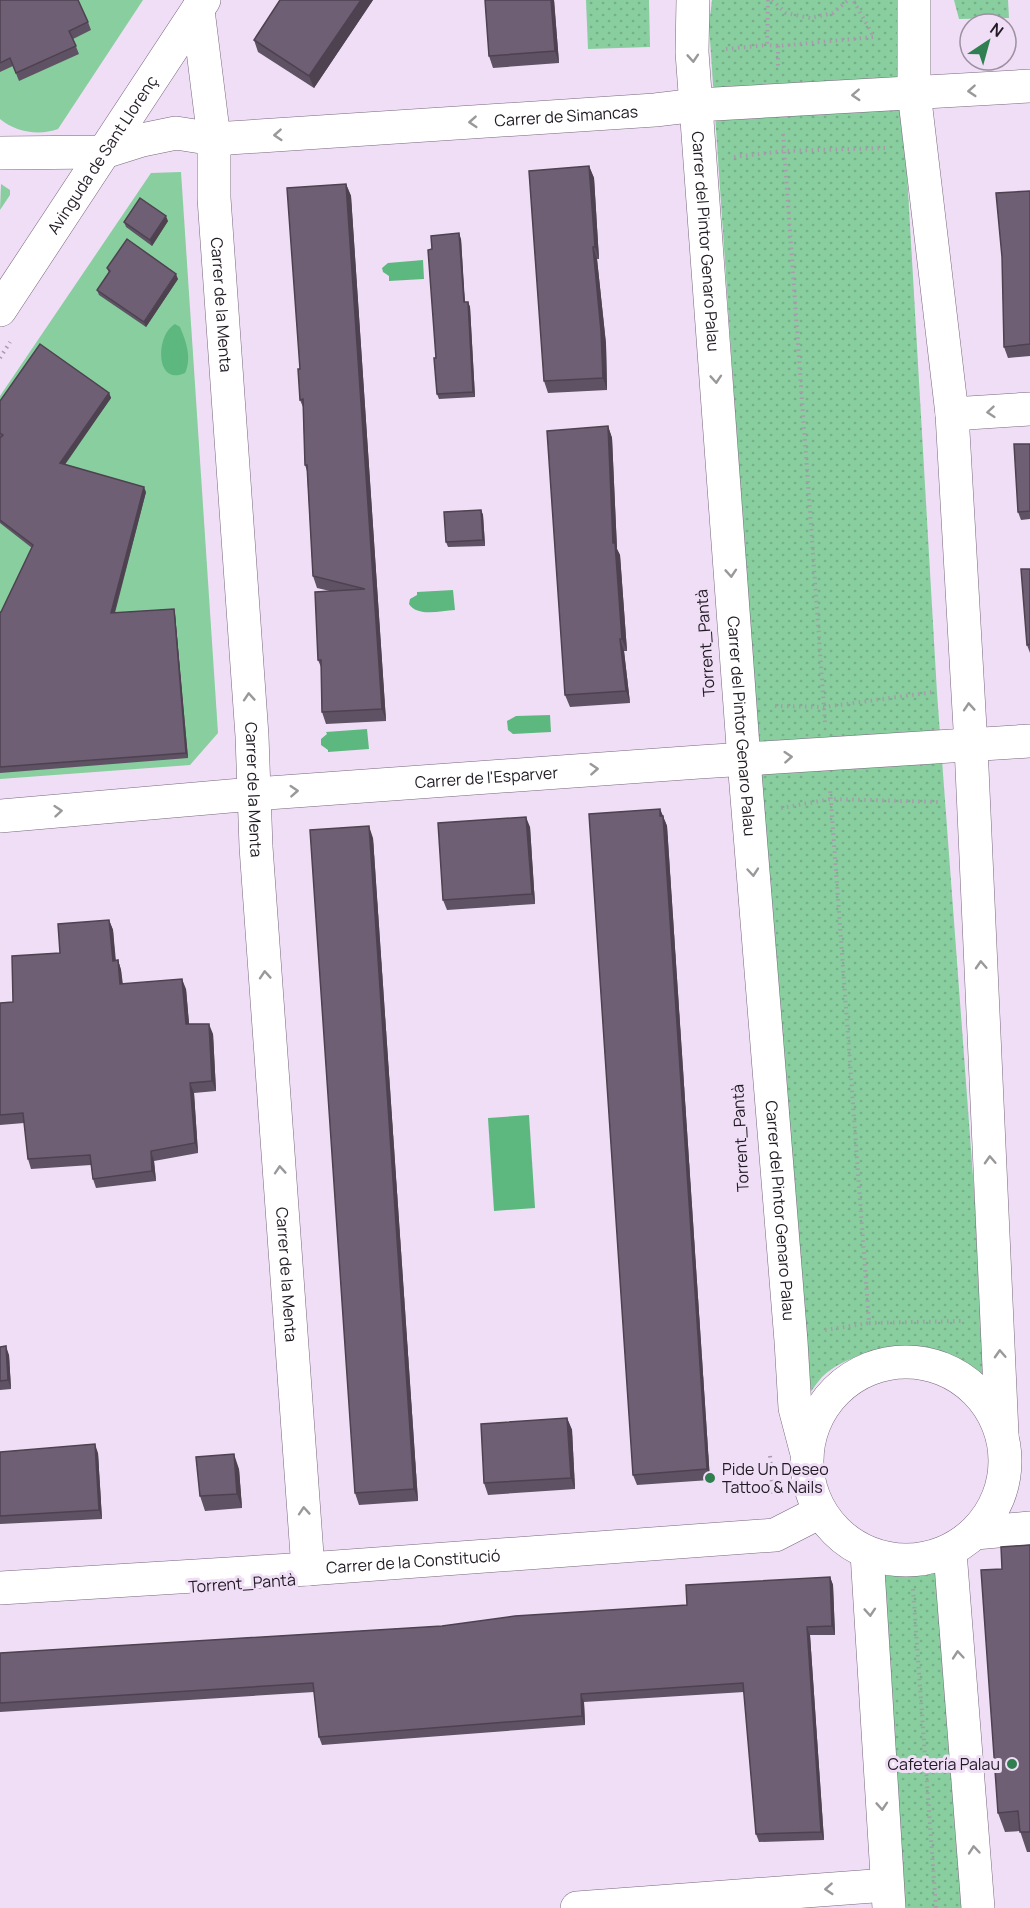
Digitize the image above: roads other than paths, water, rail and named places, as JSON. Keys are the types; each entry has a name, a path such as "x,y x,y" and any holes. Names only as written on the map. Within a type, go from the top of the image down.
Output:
{"street":[{"name":"Carrer del Pintor Genaro Palau","path":"693,0 692,52 748,814 795,1408 806,1450"},
{"path":"914,0 914,92 952,414 974,803 1002,1434 1006,1456 1004,1478 992,1511 962,1542 953,1590 978,1908"},
{"name":"Carrer de la Menta","path":"201,5 213,140 213,198 308,1569"},
{"name":"Avinguda de Sant Llorenç","path":"0,310 201,5"},
{"name":"Carrer de Simancas","path":"0,153 104,152 142,140 176,134 213,140 643,111 697,105 1030,86"},
{"path":"952,414 1030,409"},
{"name":"Carrer de l'Esparver","path":"0,816 254,794 1030,741"},
{"path":"1002,1434 985,1400 948,1370 915,1360 878,1364 843,1382 820,1409 806,1450 808,1485 820,1512 842,1536 867,1553 892,1560 926,1560 962,1542 1030,1528"},
{"name":"Carrer de la Constitució","path":"0,1588 308,1569 775,1535 820,1512"},
{"path":"577,1908 888,1896 867,1553"}],"place":[{"name":"Pide Un Deseo Tattoo & Nails","path":"710,1478"},
{"name":"Cafetería Palau","path":"1012,1764"}]}
